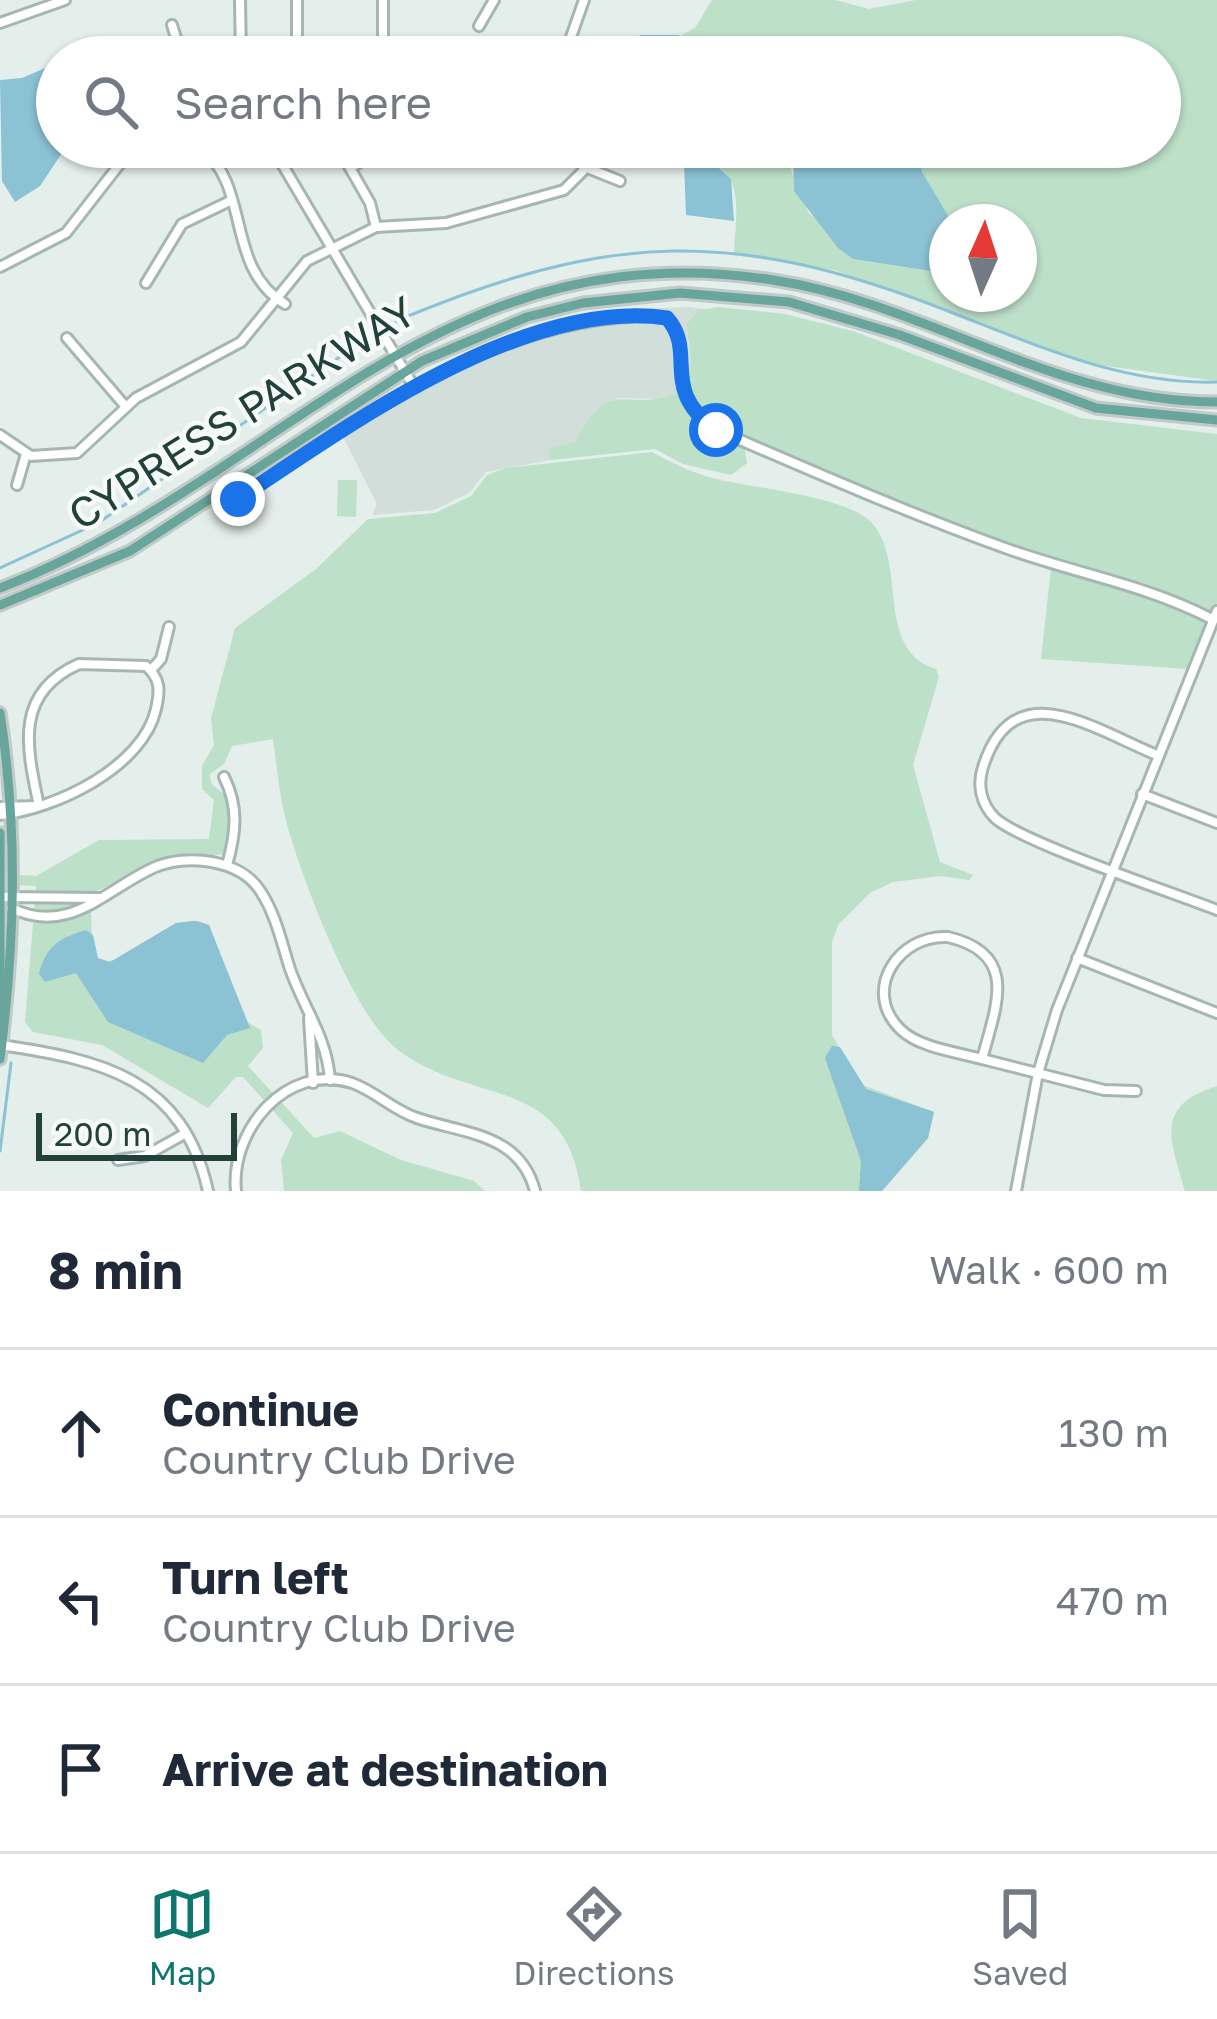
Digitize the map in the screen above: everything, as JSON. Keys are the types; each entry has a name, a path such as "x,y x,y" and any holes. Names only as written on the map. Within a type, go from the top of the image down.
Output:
{"main road":[{"name":"CYPRESS PARKWAY","path":"0,588 158,509 393,353 447,326 536,294 593,280 716,274 823,290 1055,377 1099,388 1217,402"},
{"name":"CYPRESS PARKWAY","path":"0,605 130,551 406,370 463,340 583,303 680,293 844,316 1096,408 1217,420"},
{"path":"0,713 11,994 0,1059"},
{"path":"0,833 9,902 0,1019"},
{"path":"0,1030 1,1044"}],"street":[{"path":"0,23 65,0"},
{"path":"240,0 241,36"},
{"path":"297,0 297,36"},
{"path":"383,0 383,36"},
{"path":"479,26 494,0"},
{"path":"571,36 584,0"},
{"path":"172,25 175,36"},
{"path":"0,267 66,233 117,168"},
{"path":"220,168 249,268 281,302"},
{"path":"284,168 414,387"},
{"path":"350,168 376,227"},
{"path":"0,435 26,454 55,459 77,453 126,406 233,348 281,302 293,272 331,248 376,227 446,224 558,192 584,168"},
{"path":"588,168 620,181"},
{"path":"146,283 182,224 230,201"},
{"path":"404,226 404,237"},
{"path":"241,518 238,499 414,387 521,339 578,324 667,318 679,341 678,375 686,401 716,430 997,545 1146,587 1215,615 1077,958 1038,1073 1016,1191"},
{"path":"67,338 126,406"},
{"path":"16,485 26,454"},
{"path":"151,670 161,658 169,627"},
{"path":"6,811 39,806 141,746 159,694 151,670 133,662 79,664 34,703 27,729 39,806"},
{"path":"1157,755 1040,711 1008,721 990,748 980,787 994,817 1217,910"},
{"path":"224,777 233,795 236,821 227,865"},
{"path":"1142,794 1217,823"},
{"path":"9,902 75,914 159,865 227,865 262,894 324,1040 330,1080"},
{"path":"9,902 106,898"},
{"path":"982,1059 998,990 991,961 978,948 948,937 909,945 893,961 885,982 895,1024 915,1040 982,1059 1104,1090 1136,1090"},
{"path":"1077,958 1217,1013"},
{"path":"308,1011 313,1083"},
{"path":"1,1044 114,1069 152,1093 186,1133 208,1191"},
{"path":"236,1191 238,1151 251,1124 280,1096 330,1080 358,1085 419,1118 496,1140 521,1161 535,1191"},
{"path":"118,1160 146,1156 186,1133"}],"shaded area":[{"path":"634,309 703,309 688,342 691,364 684,383 678,324 655,312 578,320 521,335 416,382 414,378 485,343 537,325"},
{"path":"637,320 670,327 680,391 665,399 618,398 575,442 549,449 551,460 486,472 469,493 434,510 372,515 377,504 342,435 474,361 579,328"}],"green space":[{"path":"712,0 835,0 869,9 916,0 1217,0 1217,381 1091,364 949,312 1037,312 1037,204 941,204 921,168 1181,168 1181,36 680,36 695,28"},
{"path":"718,168 791,168 808,212 853,259 929,271 929,305 834,270 734,255 736,201 731,182"},
{"path":"719,307 785,314 853,331 1081,418 1217,434 1217,604 1211,614 1147,584 1068,566 996,541 718,427 689,399 684,383 691,364 687,324 699,310"},
{"path":"680,391 700,423 744,446 747,463 731,475 683,464 655,449 551,460 548,449 575,442 588,420 611,401 662,398"},
{"path":"652,452 712,478 843,506 872,523 883,540 905,644 917,659 936,669 939,677 913,765 940,862 973,875 969,880 941,876 893,882 870,893 838,925 832,942 832,1035 860,1084 934,1112 928,1138 882,1191 581,1191 572,1153 556,1127 536,1110 427,1068 381,1033 347,977 316,909 286,821 273,739 232,746 224,764 210,774 211,783 229,799 232,824 226,854 159,860 91,894 92,958 123,957 178,923 209,925 244,1020 261,1030 263,1048 248,1066 314,1138 340,1131 401,1160 474,1181 485,1191 284,1191 281,1160 293,1133 243,1077 236,1077 208,1108 102,1045 33,1032 25,1022 36,886 0,884 0,874 36,876 99,840 209,839 214,800 202,789 202,766 214,745 211,718 235,628 316,569 368,519 435,513 471,496 487,475 506,468"},
{"path":"338,480 357,480 356,517 337,516"},
{"path":"1051,568 1145,591 1208,621 1188,669 1041,659"},
{"path":"1217,1086 1217,1191 1185,1191 1172,1141 1175,1115 1197,1094"}],"water":[{"path":"36,72 36,168 52,168 40,186 15,202 2,181 0,80"},
{"path":"684,168 719,168 731,179 734,221 686,215"},
{"path":"793,168 921,168 941,204 929,204 929,271 853,259 838,248 794,191"},
{"path":"176,923 209,925 250,1028 227,1035 203,1063 108,1022 76,973 45,982 39,974 50,950 77,933 86,930 93,935 98,958 110,962"},
{"path":"832,1046 840,1047 866,1089 934,1112 928,1138 882,1191 859,1191 861,1161 825,1058"}],"waterway":[{"path":"396,321 473,291 609,256 673,251 738,254 804,265 875,285 1115,370 1217,382"},
{"path":"0,568 98,523 363,341"},
{"path":"0,1151 11,1063"}],"route":[{"path":"238,499 414,387 521,339 578,324 637,316 667,318 679,341 678,375 686,401 716,430"}]}
